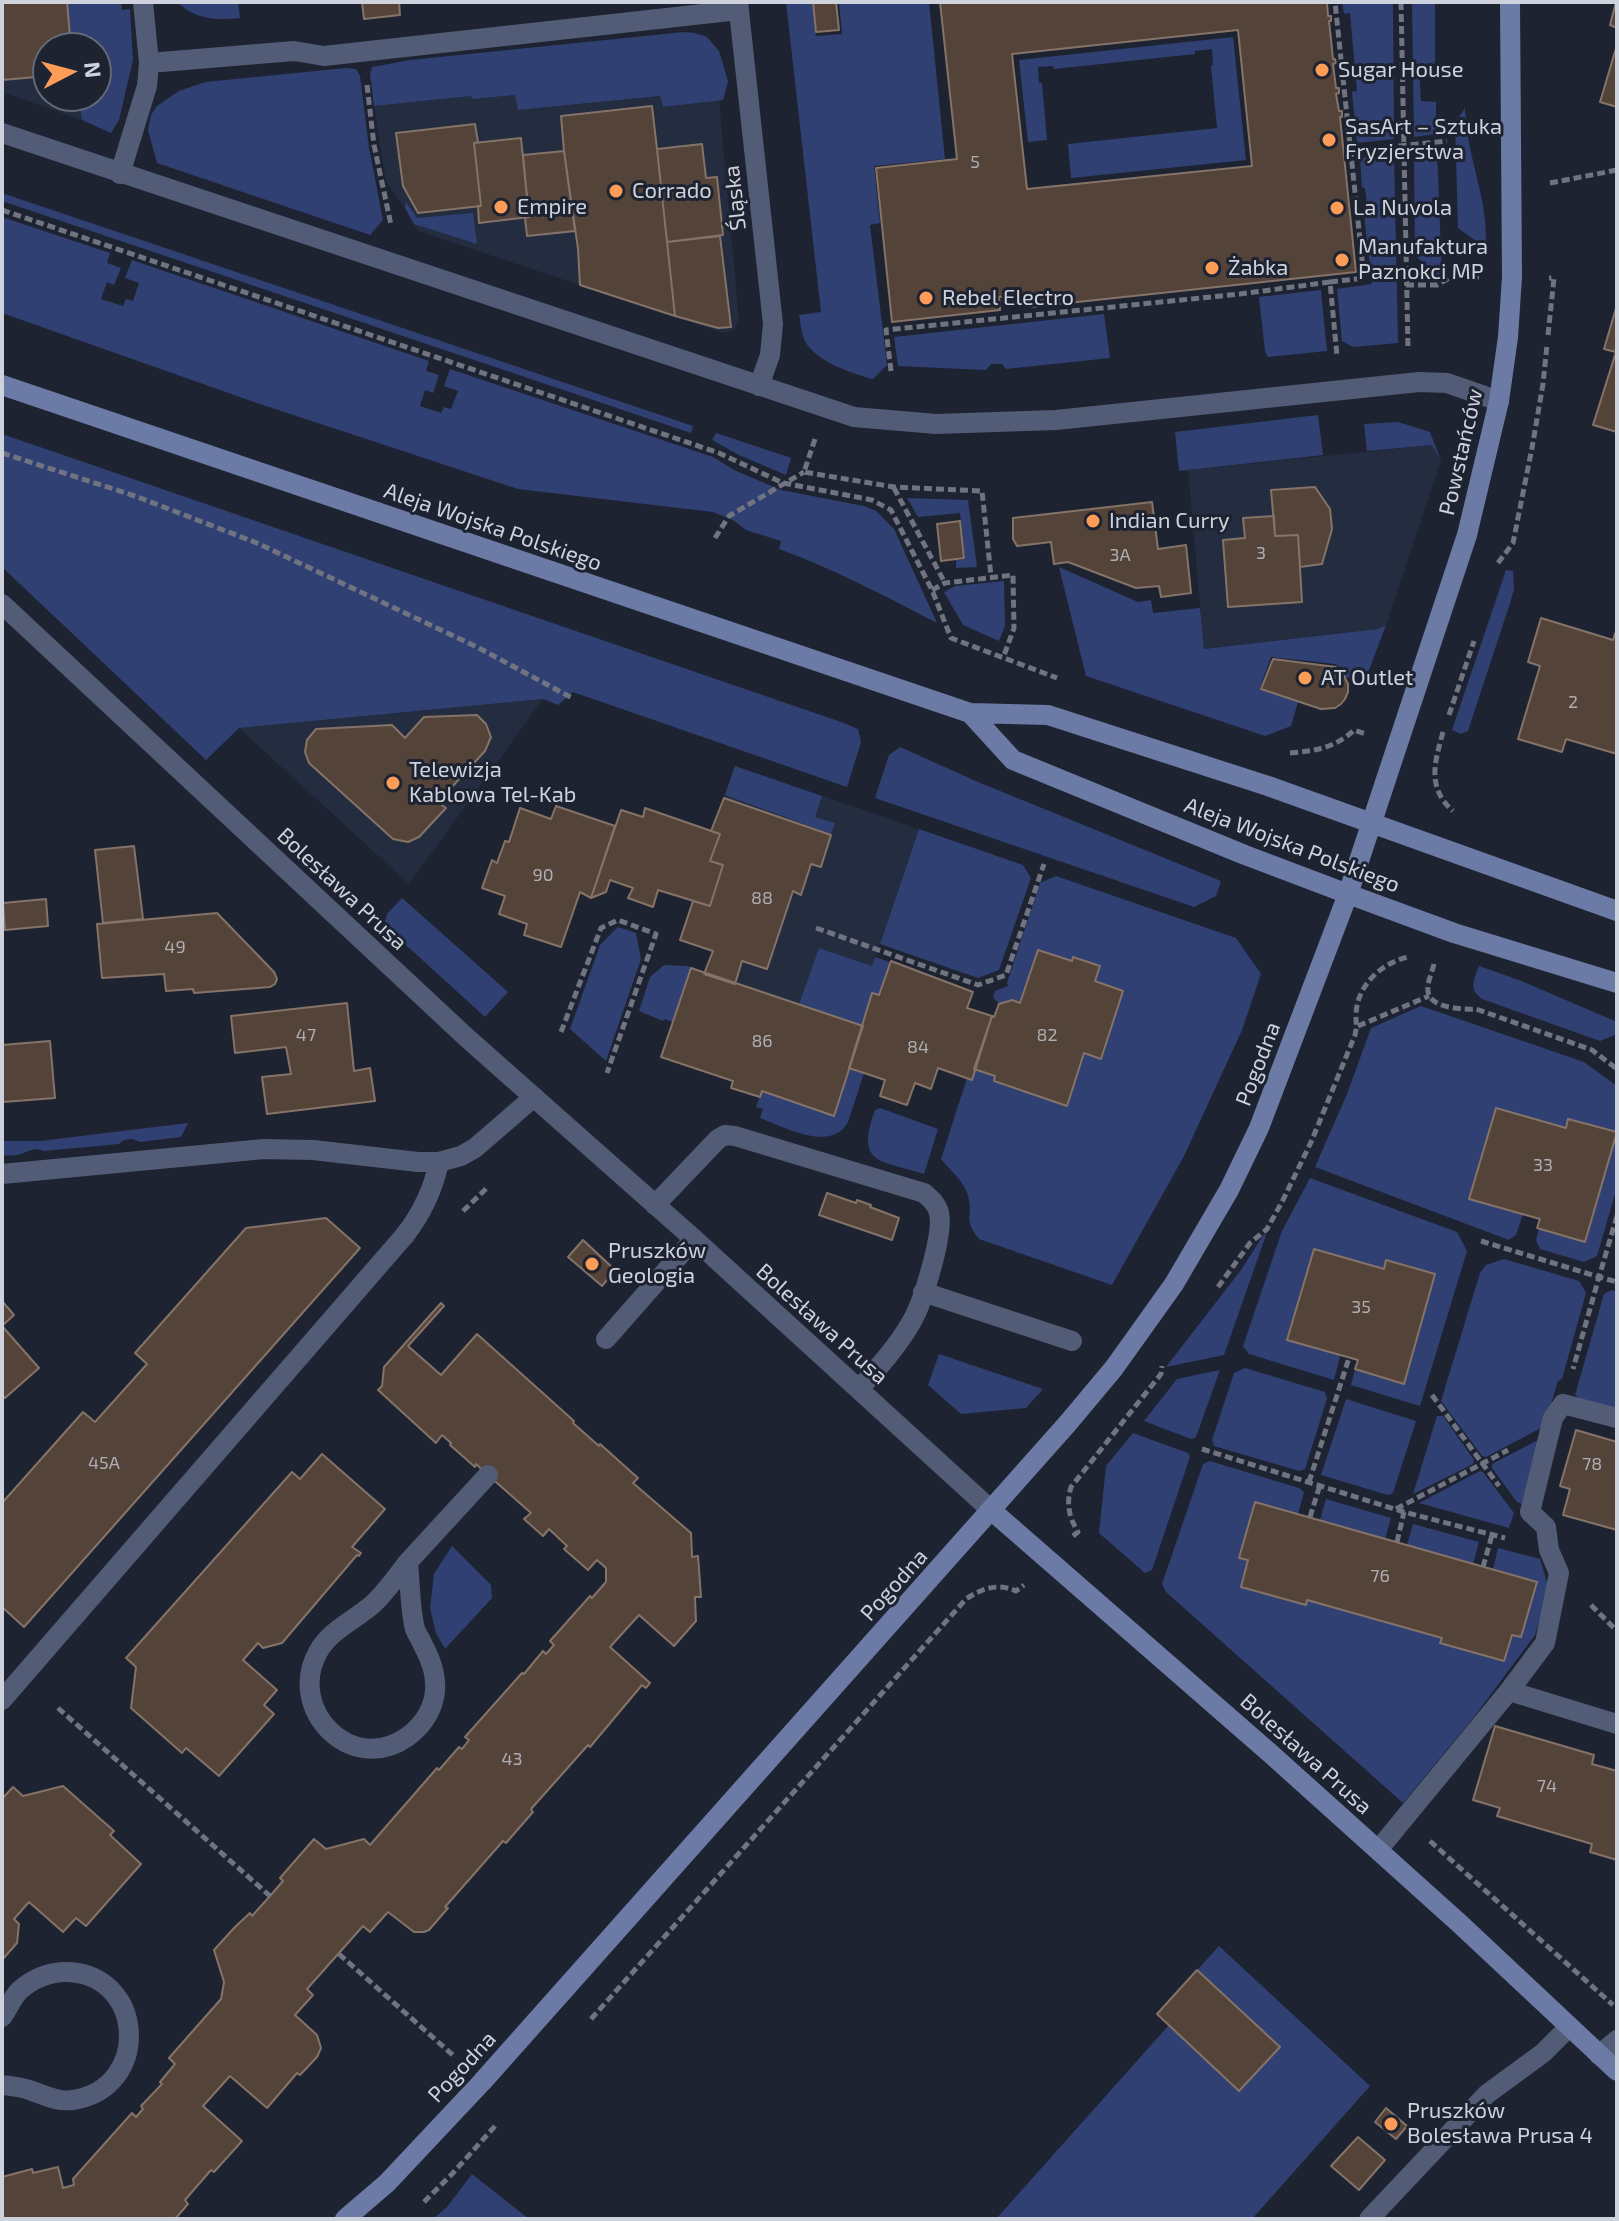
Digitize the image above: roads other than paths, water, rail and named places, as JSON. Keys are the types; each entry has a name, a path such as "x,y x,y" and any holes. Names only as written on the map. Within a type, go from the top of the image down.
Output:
{"street":[{"path":"120,174 147,86 149,63 143,2"},
{"name":"Powstańców","path":"1348,894 1467,535 1499,401 1512,277 1510,2"},
{"path":"149,63 294,51 324,56 739,6"},
{"name":"Śląska","path":"739,6 773,324 770,355 759,386"},
{"path":"2,133 854,417 936,424 1012,422 1138,413 1409,383 1447,383 1499,401"},
{"name":"Aleja Wojska Polskiego","path":"2,385 970,713 1048,715 1268,786 1617,911"},
{"name":"Bolesława Prusa","path":"2,604 466,1037 694,1239 991,1510 1378,1850 1617,2071"},
{"name":"Aleja Wojska Polskiego","path":"970,713 1013,760 1348,894 1454,933 1617,983"},
{"name":"Pogodna","path":"345,2219 387,2183 482,2082 1114,1368 1174,1284 1229,1190 1259,1128 1348,894"},
{"path":"2,1174 264,1149 313,1150 439,1162 475,1148 534,1097"},
{"path":"655,1205 711,1145 725,1135 924,1193 935,1203 940,1229 923,1292 907,1329 859,1389"},
{"path":"2,1700 405,1235 425,1206 439,1162"},
{"path":"606,1339 694,1239"},
{"path":"923,1292 1072,1341"},
{"path":"1378,1850 1545,1643 1559,1573 1549,1550 1546,1527 1530,1512 1553,1418 1563,1404 1617,1418"},
{"path":"408,1562 415,1629 435,1674 435,1696 429,1714 417,1730 401,1741 382,1748 362,1748 344,1742 328,1730 315,1713 309,1692 310,1671 319,1650 333,1634 373,1604 408,1562 488,1475"},
{"path":"1509,1691 1617,1724"},
{"path":"2,2017 18,1993 35,1979 54,1972 74,1972 94,1977 110,1989 122,2005 129,2023 130,2043 124,2065 110,2082 93,2095 71,2100 50,2099 29,2089 2,2085"},
{"path":"1369,2219 1487,2094 1543,2053 1569,2027"},
{"path":"1599,2055 1617,2040"}],"place":[{"name":"Sugar House","path":"1322,70"},
{"name":"SasArt – Sztuka Fryzjerstwa","path":"1329,140"},
{"name":"Corrado","path":"616,191"},
{"name":"Empire","path":"501,207"},
{"name":"La Nuvola","path":"1337,208"},
{"name":"Manufaktura Paznokci MP","path":"1342,260"},
{"name":"Żabka","path":"1212,268"},
{"name":"Rebel Electro","path":"926,298"},
{"name":"Indian Curry","path":"1093,521"},
{"name":"AT Outlet","path":"1305,678"},
{"name":"Telewizja Kablowa Tel-Kab","path":"393,783"},
{"name":"Pruszków Geologia","path":"592,1264"},
{"name":"Pruszków Bolesława Prusa 4","path":"1391,2124"}]}
